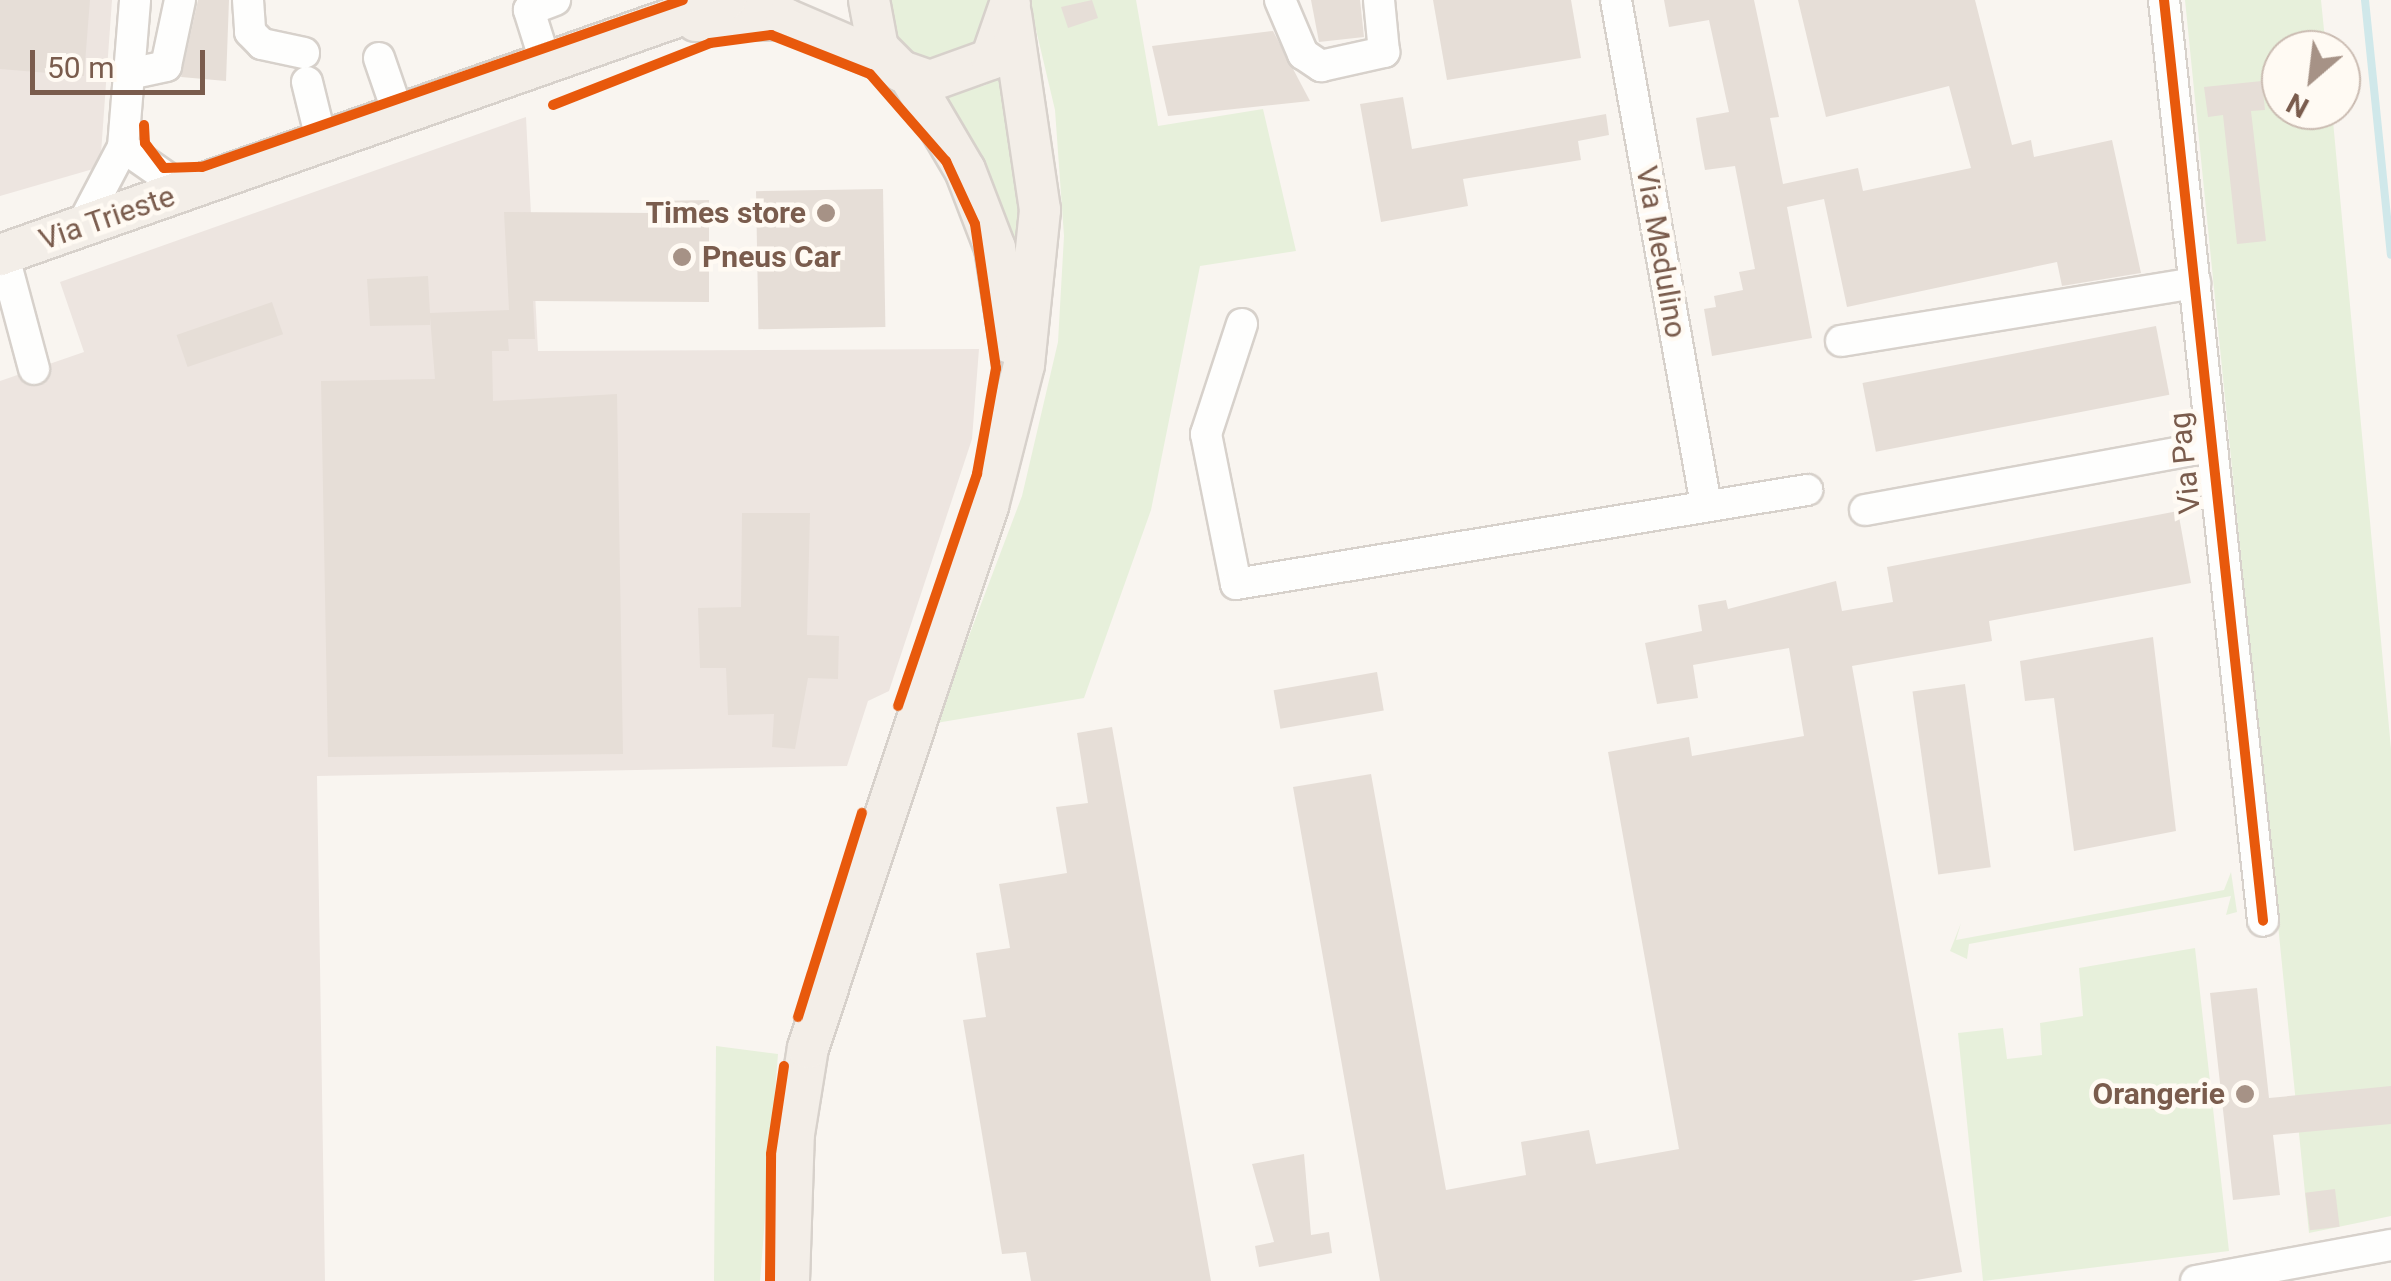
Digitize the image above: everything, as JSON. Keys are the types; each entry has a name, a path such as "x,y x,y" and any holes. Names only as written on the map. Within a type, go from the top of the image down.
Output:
{"main road":[{"name":"Via Trieste","path":"2,254 667,25 725,0"},
{"path":"868,0 869,26 965,170 994,248 1010,337 1009,427"},
{"path":"901,70 973,72 1003,40 1010,7"},
{"path":"789,1281 794,1134 808,1048 1009,427 1040,210 1010,7"},
{"name":"Via Trieste","path":"667,25 786,19 901,70"}],"street":[{"path":"81,227 123,147 135,0"},
{"path":"129,74 166,66 180,0"},
{"path":"248,0 250,32 262,44 306,67 322,143"},
{"path":"546,64 529,10 555,0"},
{"path":"1280,0 1303,54 1322,66 1384,52 1379,0"},
{"name":"Via Medulino","path":"1616,0 1706,505"},
{"name":"Via Pag","path":"2164,0 2207,447 2264,920"},
{"path":"379,58 399,116"},
{"path":"123,147 186,191"},
{"path":"2,254 20,355"},
{"path":"1841,342 2194,283"},
{"path":"1242,324 1206,434 1236,584 1807,490"},
{"name":"Via Pag","path":"1865,510 2207,447"},
{"path":"2196,1281 2391,1245"}],"shaded area":[{"path":"0,0 112,0 100,167 0,196"},
{"path":"526,117 538,351 979,349 972,439 889,691 868,701 847,766 317,776 325,1281 0,1281 0,381 84,352 60,282"}],"green space":[{"path":"885,0 992,0 975,51 922,62 894,42"},
{"path":"1029,0 1136,0 1158,126 1263,109 1296,251 1200,266 1151,510 1084,698 936,723 1022,496 1058,342 1064,236 1055,110"},
{"path":"2185,0 2321,0 2324,30 2261,30 2261,130 2334,130 2391,749 2391,1216 2309,1233"},
{"path":"1016,57 1023,289 938,99 986,85"},
{"path":"2231,872 2237,912 2226,915 2231,896 1969,944 1967,959 1950,951 1961,923 1956,940 2224,890"},
{"path":"2195,948 2229,1251 1983,1281 1958,1033 2003,1028 2007,1059 2042,1055 2040,1023 2083,1016 2079,968"},
{"path":"716,1046 778,1054 760,1281 714,1281"}],"building":[{"path":"0,0 90,0 84,76 0,69"},
{"path":"198,0 229,0 226,81 181,77"},
{"path":"1092,0 1098,18 1068,28 1061,7"},
{"path":"1311,0 1360,0 1364,37 1319,42"},
{"path":"1433,0 1571,0 1581,58 1447,80"},
{"path":"1664,0 1754,0 1779,117 1770,118 1783,184 1858,168 1863,191 1971,168 1949,86 1826,117 1798,0 1975,0 2012,145 2031,140 2034,157 2112,140 2141,273 2062,286 2057,262 1847,307 1824,199 1787,207 1812,338 1712,356 1704,309 1716,307 1714,296 1743,290 1739,272 1755,269 1735,166 1705,170 1701,149 1696,118 1729,112 1709,20 1669,27"},
{"path":"1273,31 1310,101 1168,116 1152,46"},
{"path":"2261,81 2261,110 2251,111 2266,241 2237,244 2223,115 2208,117 2204,87"},
{"path":"1403,97 1412,149 1606,114 1609,135 1578,141 1581,160 1463,179 1468,206 1381,222 1360,104"},
{"path":"883,189 885,327 758,329 756,191"},
{"path":"709,200 709,302 533,301 535,339 508,339 509,351 492,351 493,401 617,394 623,754 328,757 321,381 435,379 430,317 430,325 370,326 367,279 428,276 430,313 509,310 504,212 654,213 654,201"},
{"path":"272,302 283,334 188,367 177,335"},
{"path":"2156,326 2169,395 1876,452 1862,383"},
{"path":"2178,511 2191,583 1989,621 1992,641 1852,666 1962,1272 1911,1281 1380,1281 1293,787 1371,774 1446,1190 1526,1175 1521,1142 1589,1130 1596,1164 1679,1149 1608,752 1689,737 1692,756 1804,736 1789,648 1693,665 1698,698 1657,704 1645,643 1702,631 1698,605 1726,600 1728,609 1836,581 1842,611 1893,602 1887,567"},
{"path":"742,513 810,513 807,635 839,636 838,679 808,678 795,749 772,747 774,714 728,715 726,668 700,668 698,608 741,607"},
{"path":"2153,637 2176,831 2074,851 2054,698 2025,701 2020,661"},
{"path":"1377,672 1384,710 1280,729 1274,690"},
{"path":"1965,684 1991,867 1938,875 1913,691"},
{"path":"1112,727 1211,1281 1031,1281 1026,1252 1002,1254 963,1020 986,1017 976,953 1010,948 999,884 1067,873 1056,807 1088,803 1077,733"},
{"name":"Orangerie","path":"2257,988 2269,1098 2391,1086 2391,1124 2273,1135 2280,1195 2233,1200 2210,993"},
{"path":"1304,1154 1311,1235 1329,1232 1332,1253 1259,1267 1255,1246 1274,1242 1252,1164"},
{"path":"2335,1189 2340,1227 2310,1230 2305,1193"}],"waterway":[{"path":"2365,0 2391,255"}],"cycle path":[{"path":"144,125 145,143 164,168 202,167 683,0"},
{"path":"2164,0 2263,921"},
{"path":"553,105 710,43 771,35 870,74 946,161 975,224 996,368 977,474 898,706"},
{"path":"798,1017 862,813"},
{"path":"770,1281 771,1154 784,1066"}],"place":[{"name":"Times store","path":"826,213"},
{"name":"Pneus Car","path":"682,257"},
{"name":"Orangerie","path":"2245,1094"}]}
